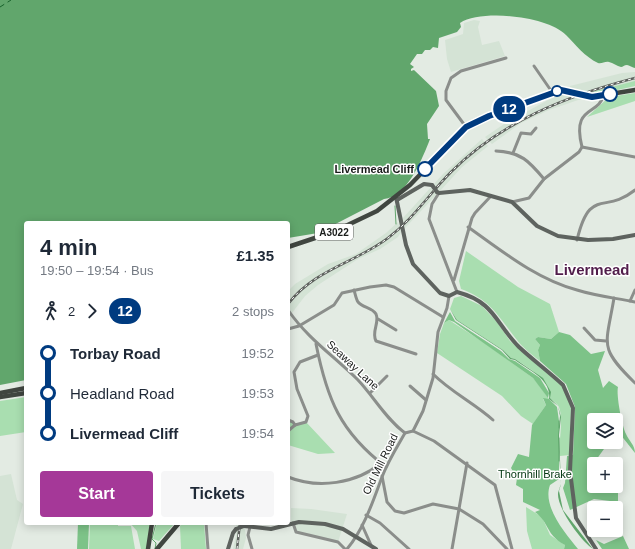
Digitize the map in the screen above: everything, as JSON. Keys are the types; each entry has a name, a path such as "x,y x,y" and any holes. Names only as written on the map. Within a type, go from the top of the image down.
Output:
{"main road":[{"name":"A3022","path":"290,246 315,239 352,224 377,211 396,198 466,127 489,116 552,92 568,91 586,96 635,90"},
{"path":"0,392 24,388"},
{"path":"0,397 24,393"},
{"path":"148,549 152,525"},
{"path":"157,549 176,525"}],"street":[{"path":"466,127 446,100 446,91 451,78 460,71 506,58"},
{"path":"534,66 552,92"},
{"path":"512,202 529,198 544,179 579,152 582,147 579,131 581,120 586,113 601,101 603,95"},
{"path":"513,153 521,133 531,134 536,128"},
{"path":"582,147 635,157"},
{"path":"496,151 513,153 526,158 544,179"},
{"path":"438,193 432,185 424,184 396,198 406,244 413,264 440,293 449,296 457,292 475,298 489,309 503,325 513,340 563,385 573,408 570,471 576,518 596,549"},
{"path":"438,193 470,190 512,202 527,217 547,232 577,240 613,239 635,235"},
{"path":"577,240 582,220 589,209 600,202 620,200 635,190"},
{"path":"438,193 432,204 428,219 454,280 457,292"},
{"path":"454,280 468,227 475,213 491,196"},
{"path":"468,227 512,258 543,277 577,290 635,302"},
{"path":"290,328 299,326 334,304 342,293 386,285 394,287 443,317"},
{"path":"354,290 358,302 374,310 378,319 388,328 396,330"},
{"path":"630,301 635,290"},
{"name":"Old Mill Road","path":"346,549 356,536 362,524 386,467 405,433 413,430 426,400 433,374 436,343 449,296"},
{"path":"614,298 606,341 610,356 614,362 635,383"},
{"name":"Seaway Lane","path":"290,313 299,326 316,344 370,393 391,422 405,433"},
{"path":"378,319 374,333 376,341 416,354"},
{"path":"584,328 595,340 606,341"},
{"path":"316,344 329,393 341,420 357,442 386,467"},
{"path":"290,429 295,425 306,422 308,416 297,389 294,372 300,362 318,355"},
{"path":"433,374 444,384 472,403 493,420"},
{"path":"370,393 387,376"},
{"path":"410,386 426,400"},
{"path":"290,421 295,425"},
{"path":"413,430 434,440 468,463 497,488 512,549"},
{"path":"290,478 305,482 329,483 352,478 381,463"},
{"path":"452,549 468,463"},
{"path":"382,476 387,502 395,511 404,513 434,504 459,509 484,524 507,549"},
{"path":"366,515 380,523 409,549"},
{"path":"293,523 296,532 338,542 346,549"},
{"path":"290,524 325,524 344,530 376,549"},
{"path":"362,524 371,545"},
{"path":"206,525 208,549"},
{"path":"228,549 233,533 236,529 250,525 271,529 286,525"},
{"path":"250,525 248,536 252,549"}],"shaded area":[{"path":"0,0 635,0 635,68 627,65 621,67 610,62 598,63 585,54 557,28 530,19 514,17 483,16 470,19 460,23 461,27 457,32 439,38 438,48 433,47 430,50 425,50 422,54 417,54 410,64 414,67 411,71 414,70 436,91 439,106 427,124 428,139 430,139 418,166 407,184 400,192 318,233 290,238 290,221 24,221 24,380 0,385"},
{"path":"474,20 480,21 478,27 482,45 499,41 505,56 451,72 447,59 445,40 463,34 464,23"},
{"path":"635,72 635,86 604,93 588,93 584,99 549,110 521,123 492,144 485,137 504,124 559,94 568,94 570,86 622,73"},
{"path":"635,81 635,86 604,93 588,93"},
{"path":"635,93 635,101 587,117 609,97"},
{"path":"482,139 488,146 462,167 440,191 438,190 436,195 405,228 403,218 443,174"},
{"path":"398,222 401,232 398,237 380,249 358,259 318,285 305,296 292,313 290,311 290,289 295,284 328,264 356,254 386,233"},
{"path":"466,251 518,287 550,304 559,332 551,339 538,337 535,339 540,345 538,350 540,361 522,346 499,316 487,304 480,298 461,289 459,281"},
{"path":"461,296 482,306 497,322 510,341 562,385 571,407 570,455 560,456 560,413 557,404 550,398 547,386 543,380 515,359 511,358 503,350 457,320 450,309 454,298"},
{"path":"450,309 457,320 503,350 511,358 515,359 543,378 551,392 550,398 558,406 549,399 547,386 538,376 515,360 510,359 502,350 456,320"},
{"path":"449,320 483,342 533,378 549,399 543,399 546,405 533,424 521,416 502,396 437,353 440,334 444,323"},
{"path":"24,397 24,432 0,436 0,401"},
{"path":"558,406 561,417 559,435 561,484 558,436 560,416"},
{"path":"290,421 295,424 306,422 335,453 318,454 290,446"},
{"path":"11,474 17,500 23,504 11,549 0,549 0,476"},
{"path":"561,484 559,491 563,510 593,549 582,539 570,523 561,507 558,493"},
{"path":"526,507 542,517 550,535 565,545 564,549 532,549 527,531"},
{"path":"291,508 347,514 338,542 296,532 291,521"},
{"path":"90,525 131,526 135,549 89,549"},
{"path":"132,525 152,525 148,549 141,549 137,531"},
{"path":"156,525 173,525 159,541 153,539"},
{"path":"204,525 206,549 181,549 180,526"},
{"path":"236,525 244,525 246,538 243,549 233,549 237,531"}],"green space":[{"path":"450,312 455,321 501,351 509,359 515,361 540,378 549,393 548,398 533,378 454,322 449,320 444,323"},
{"path":"559,332 570,335 591,354 605,351 598,370 603,388 609,381 618,387 621,413 587,413 587,449 604,449 598,457 587,457 587,493 618,493 618,501 594,499 570,510 563,488 565,483 567,456 573,455 575,407 566,384 540,361 538,350 540,345 535,339 538,337 551,339"},
{"name":"Thornhill Brake","path":"543,398 549,399 557,407 559,421 559,479 550,485 548,493 549,502 556,520 578,549 564,549 565,545 554,537 540,516 535,512 540,510 523,502 523,489 516,485 517,478 511,468 518,454 529,457 532,425 546,405"},
{"path":"623,424 626,434 634,448 635,453 623,438"},
{"path":"78,525 89,525 88,549 77,549"},
{"path":"623,536 629,549 602,549 596,540 604,544"}],"waterway":[{"path":"395,206 396,224"},
{"path":"559,421 559,428"},
{"path":"559,438 559,461"},
{"path":"155,549 156,543 152,539 156,525"}],"ferry route":[{"path":"0,7 11,0"}],"railway":[{"path":"290,302 310,282 375,247 397,231 451,172 492,138 560,102 635,78"},
{"path":"237,549 240,525"}],"bus line":[{"name":"12","path":"425,169 469,124 552,92 561,90 592,97 610,94"}],"place":[{"name":"Livermead Cliff","path":"425,169"}],"district":[{"name":"Livermead","path":"592,269"}]}
